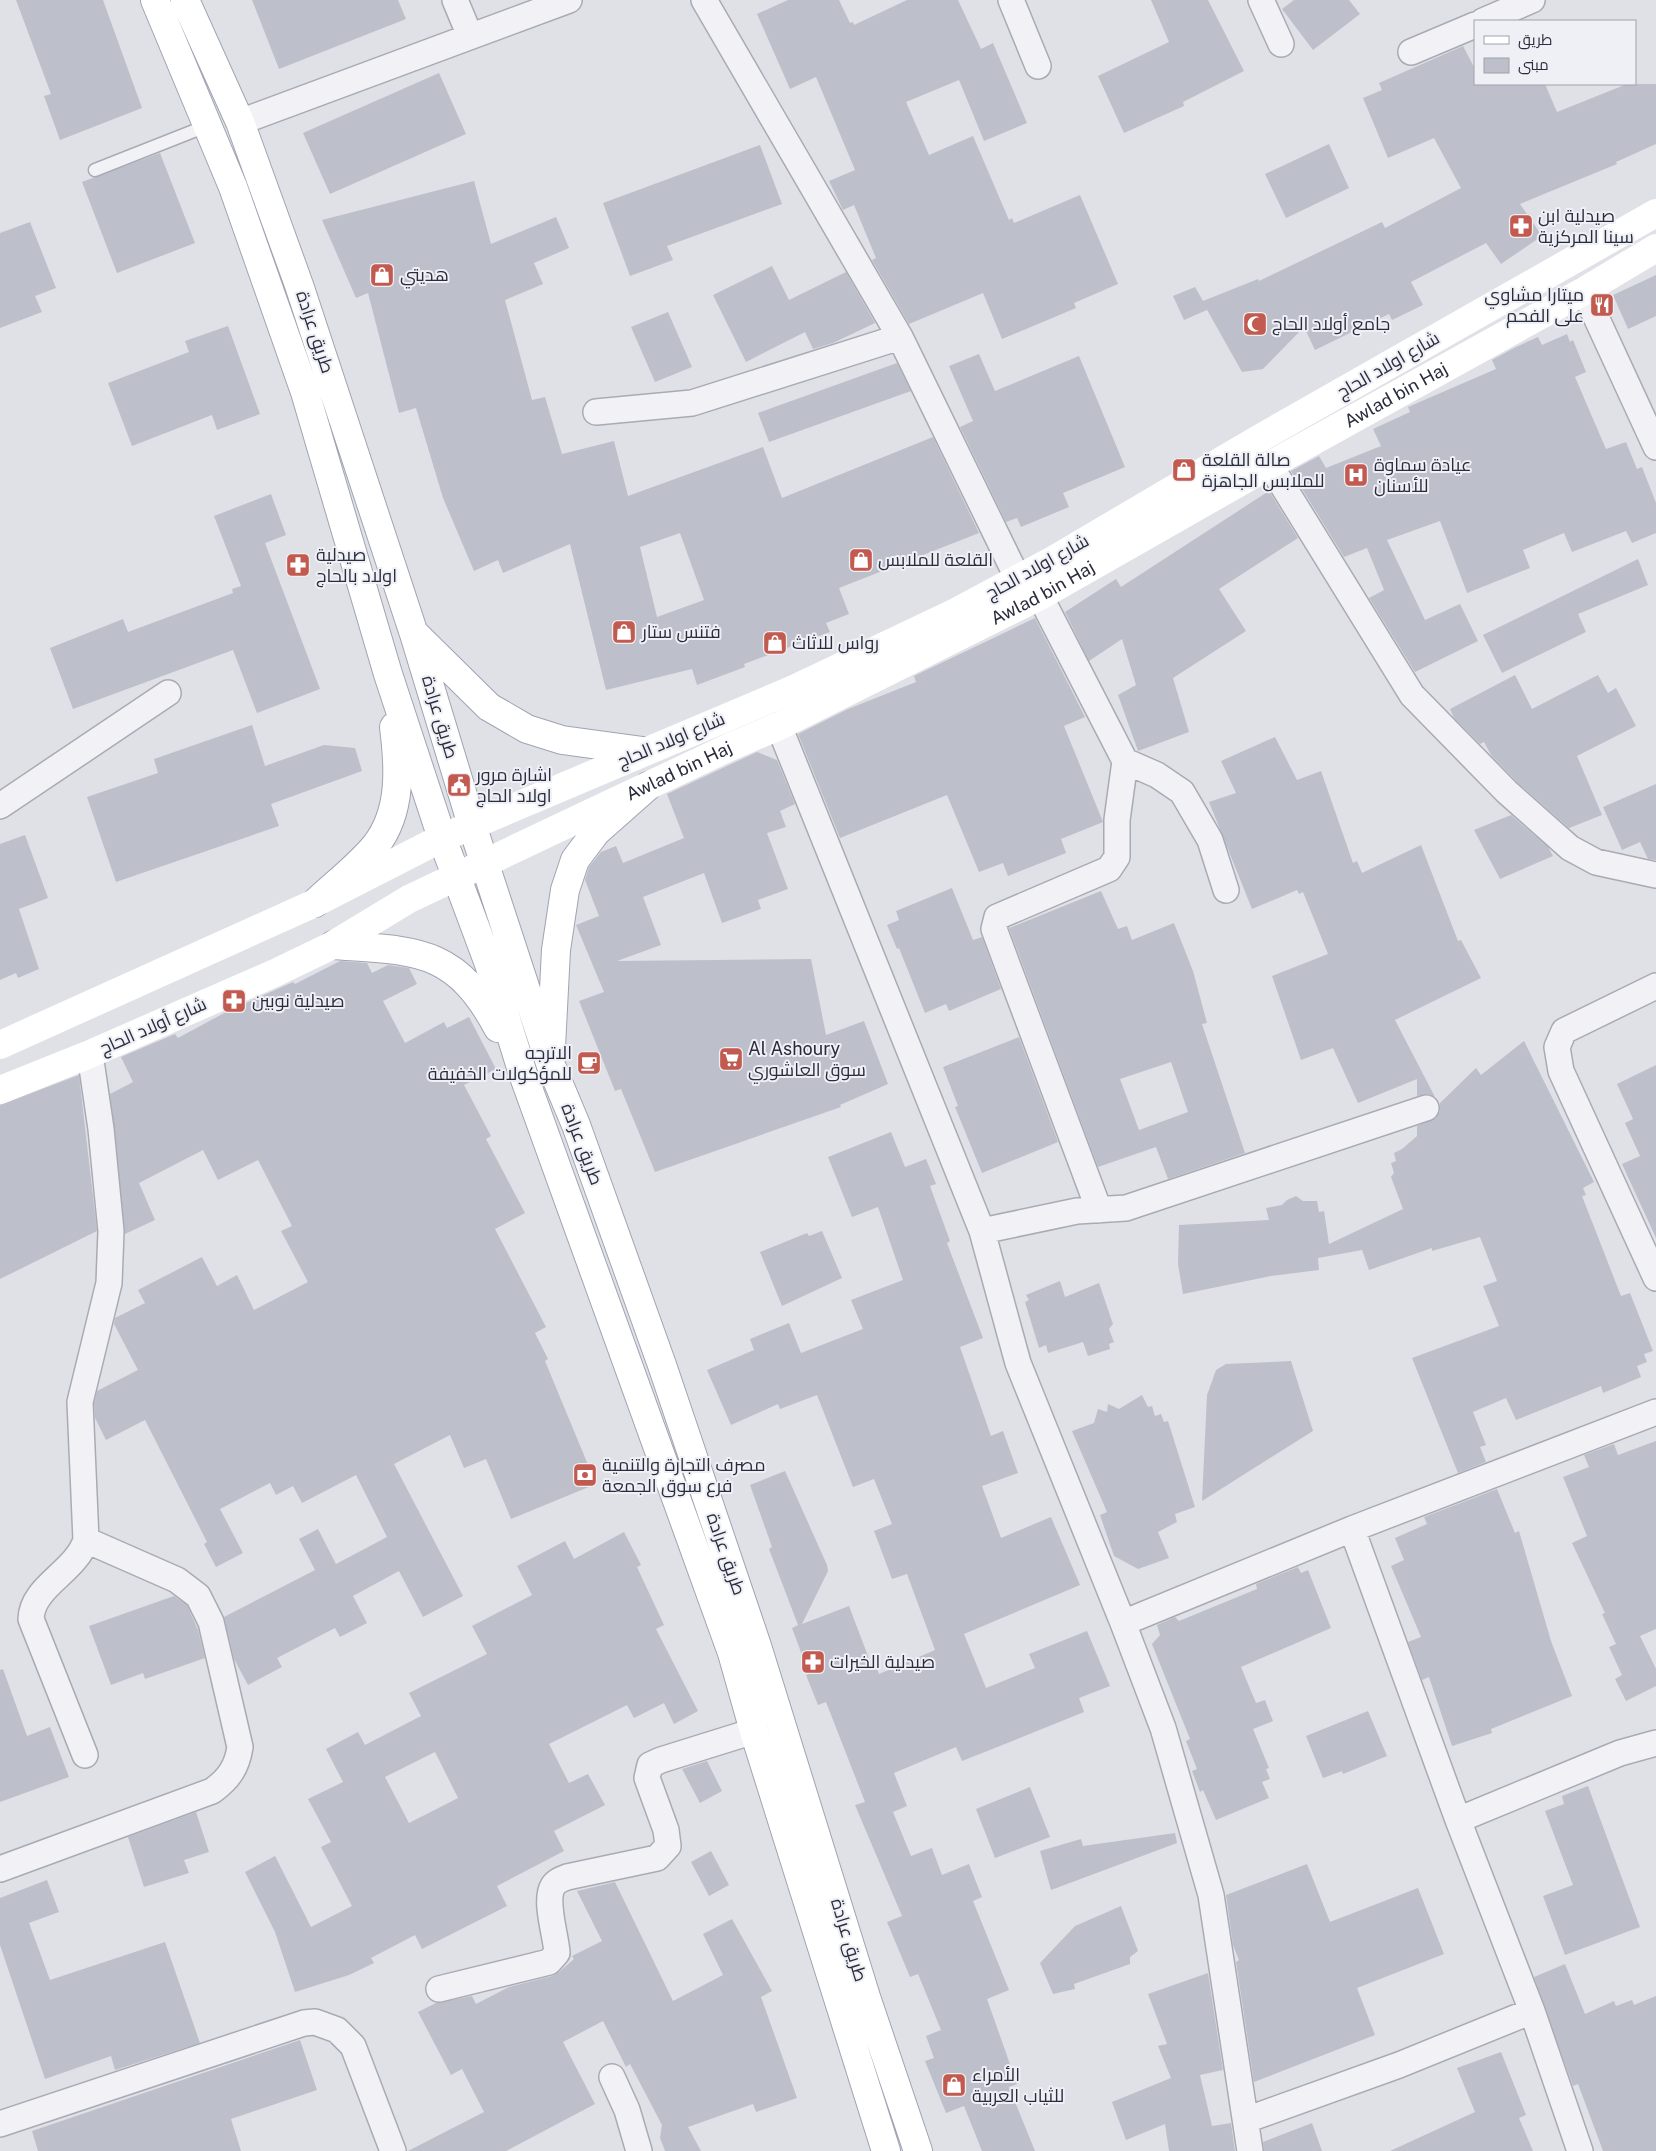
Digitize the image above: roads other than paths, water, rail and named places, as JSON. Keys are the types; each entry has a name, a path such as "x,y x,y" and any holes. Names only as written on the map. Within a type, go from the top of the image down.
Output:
{"main road":[{"name":"طريق عرادة","path":"155,0 209,125 305,392 388,674 442,838 489,964 524,1074 732,1653 754,1731 886,2151"},
{"name":"طريق عرادة","path":"185,0 240,122 299,285 414,634 472,825 550,1063 576,1125 662,1365 754,1637 866,1997 918,2151"},
{"name":"شارع اولاد الحاج","path":"315,902 442,838 643,751 794,689 952,614 1018,579 1263,436 1656,213"},
{"name":"Awlad bin Haj","path":"409,899 779,726 1040,596 1270,465 1584,291 1656,248"},
{"path":"414,634 489,707 527,729 562,740 643,751"},
{"path":"0,1045 315,902 376,844 391,819 398,791 397,753 388,674"},
{"path":"550,1063 556,950 565,890 575,860 596,832 648,786"},
{"name":"شارع أولاد الحاج","path":"0,1090 90,1054 275,973 333,945 409,899"},
{"path":"333,945 408,951 442,962 471,986 489,1010 524,1074"}],"street":[{"path":"455,0 470,36"},
{"path":"240,122 569,0"},
{"path":"704,0 900,337 1018,579"},
{"path":"1011,0 1038,66"},
{"path":"1261,0 1281,44"},
{"path":"1485,20 1532,0"},
{"path":"1411,52 1474,25"},
{"path":"1584,291 1656,447"},
{"path":"596,412 692,403 900,337"},
{"path":"1270,465 1412,695 1507,792 1570,848 1596,862 1656,875"},
{"path":"1040,596 1125,761 1117,820 1117,857 1109,868 1011,909 997,917 994,929 1099,1210"},
{"path":"0,806 168,693"},
{"path":"779,726 982,1231 1018,1363 1123,1623 1163,1728 1211,1895 1250,2151"},
{"path":"1125,761 1157,775 1182,792 1210,840 1226,890"},
{"path":"1656,986 1564,1031 1557,1047 1561,1071 1656,1278"},
{"path":"85,1755 31,1619 31,1611 39,1596 79,1558 86,1540 80,1402 109,1283 111,1231 102,1129 90,1054"},
{"path":"982,1231 1077,1211 1126,1208 1426,1108"},
{"path":"1123,1623 1352,1529 1656,1412"},
{"path":"1352,1529 1458,1820 1532,2012 1580,2151"},
{"path":"0,1869 212,1791 228,1778 238,1760 240,1746 211,1622 198,1596 177,1580 86,1540"},
{"path":"439,1989 549,1962 557,1953 550,1902 553,1886 557,1882 566,1877 657,1858 668,1846 666,1830 647,1778 650,1766 661,1760 754,1731"},
{"path":"1458,1820 1620,1753 1656,1743"},
{"path":"1246,2120 1400,2064 1532,2012"},
{"path":"0,2124 315,2022 337,2030 353,2046 393,2151"},
{"path":"612,2077 626,2110 639,2151"}],"lane":[{"path":"95,170 209,125"}],"place":[{"name":"صيدلية ابن سينا المركزية","path":"1521,226"},
{"name":"هديتي","path":"382,275"},
{"name":"ميتارا مشاوي على الفحم","path":"1602,305"},
{"name":"جامع أولاد الحاج","path":"1255,324"},
{"name":"صالة القلعة للملابس الجاهزة","path":"1184,470"},
{"name":"عيادة سماوة للأسنان","path":"1356,475"},
{"name":"القلعة للملابس","path":"861,560"},
{"name":"صيدلية اولاد بالحاج","path":"298,565"},
{"name":"فتنس ستار","path":"624,632"},
{"name":"رواس للاثاث","path":"775,643"},
{"name":"اشارة مرور اولاد الحاج","path":"459,785"},
{"name":"صيدلية نوبين","path":"234,1001"},
{"name":"Al Ashoury سوق العاشوري","path":"731,1059"},
{"name":"الاترجه للمؤكولات الخفيفة","path":"589,1063"},
{"name":"مصرف التجارة والتنمية فرع سوق الجمعة","path":"585,1475"},
{"name":"صيدلية الخيرات","path":"813,1662"},
{"name":"الأمراء للثياب العربية","path":"954,2085"}]}
